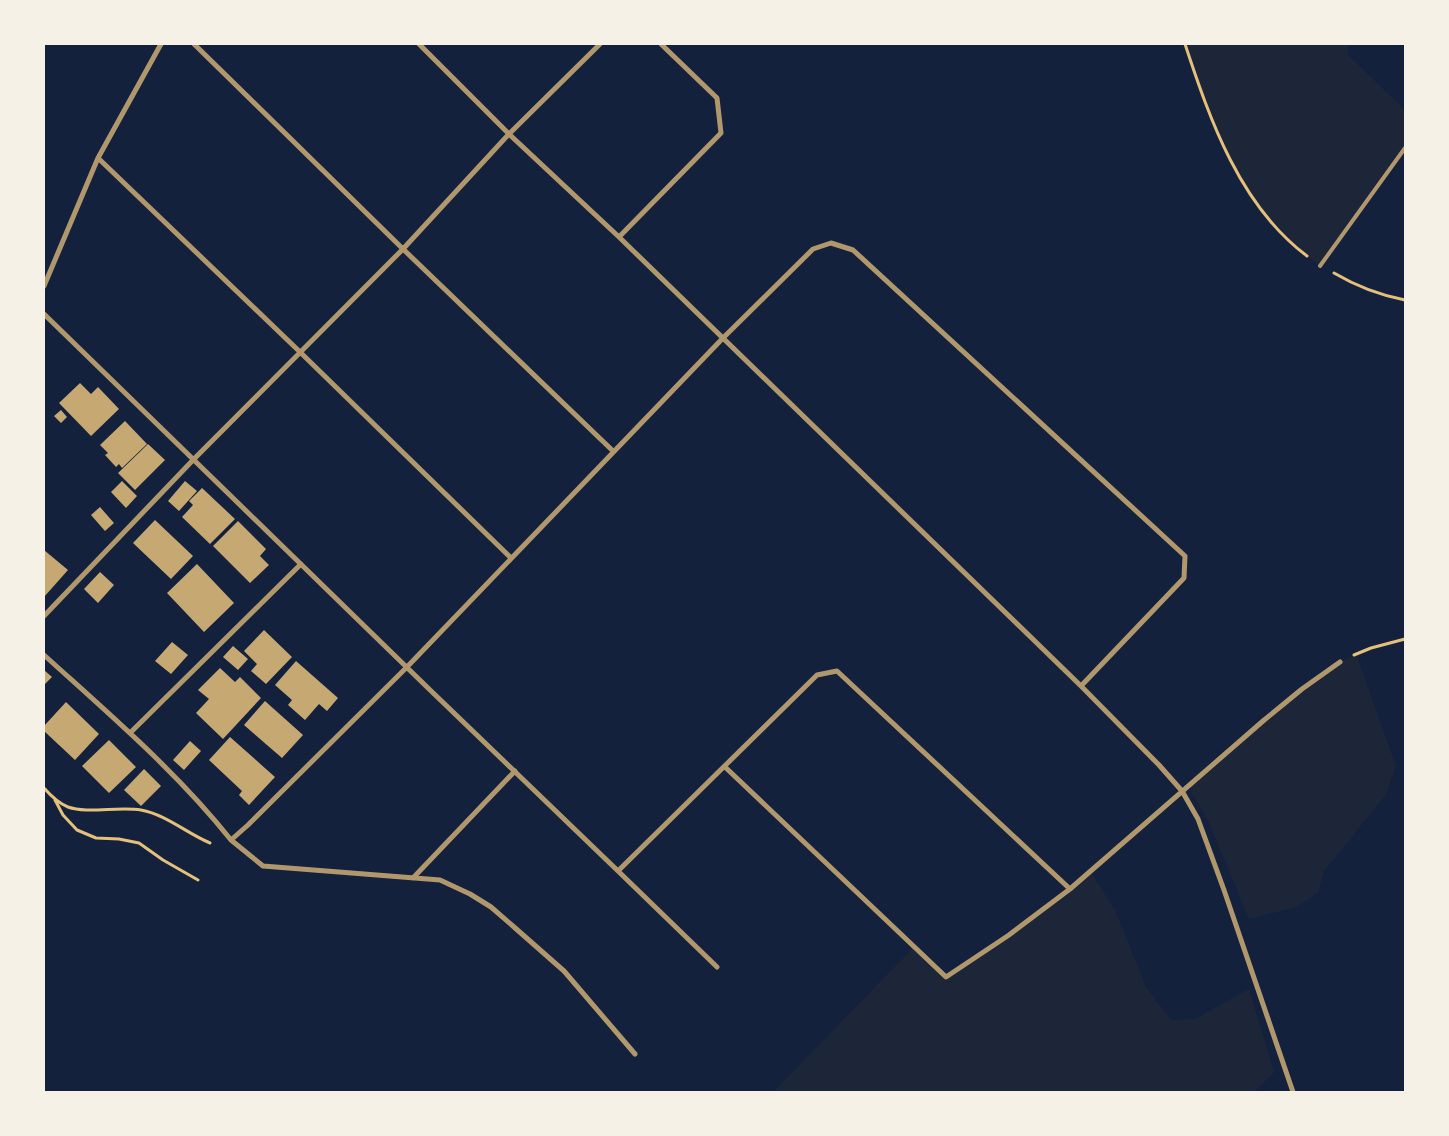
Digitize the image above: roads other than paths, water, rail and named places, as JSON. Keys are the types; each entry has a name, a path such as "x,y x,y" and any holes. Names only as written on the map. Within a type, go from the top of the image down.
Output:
{"street":[{"path":"44,286 98,158 161,44"},
{"path":"194,44 613,451"},
{"path":"418,44 1081,686 1182,791 1198,819 1293,1092"},
{"path":"44,616 193,460 402,248 509,134 600,44"},
{"path":"619,237 720,133 717,98 661,44"},
{"path":"98,158 511,558"},
{"path":"231,840 248,826 407,667 723,338 813,249 831,243 854,250 1185,556 1184,578 1081,686"},
{"path":"44,314 718,967"},
{"path":"130,733 301,564"},
{"path":"44,655 130,733 206,810 231,840 263,866 440,880 470,894 491,908 564,971 635,1054"},
{"path":"725,767 946,977 1009,935 1070,888 1263,721 1340,662"},
{"path":"618,871 818,675 837,671 1070,888"},
{"path":"413,878 515,771"}],"lane":[{"path":"1320,266 1405,148"}]}
